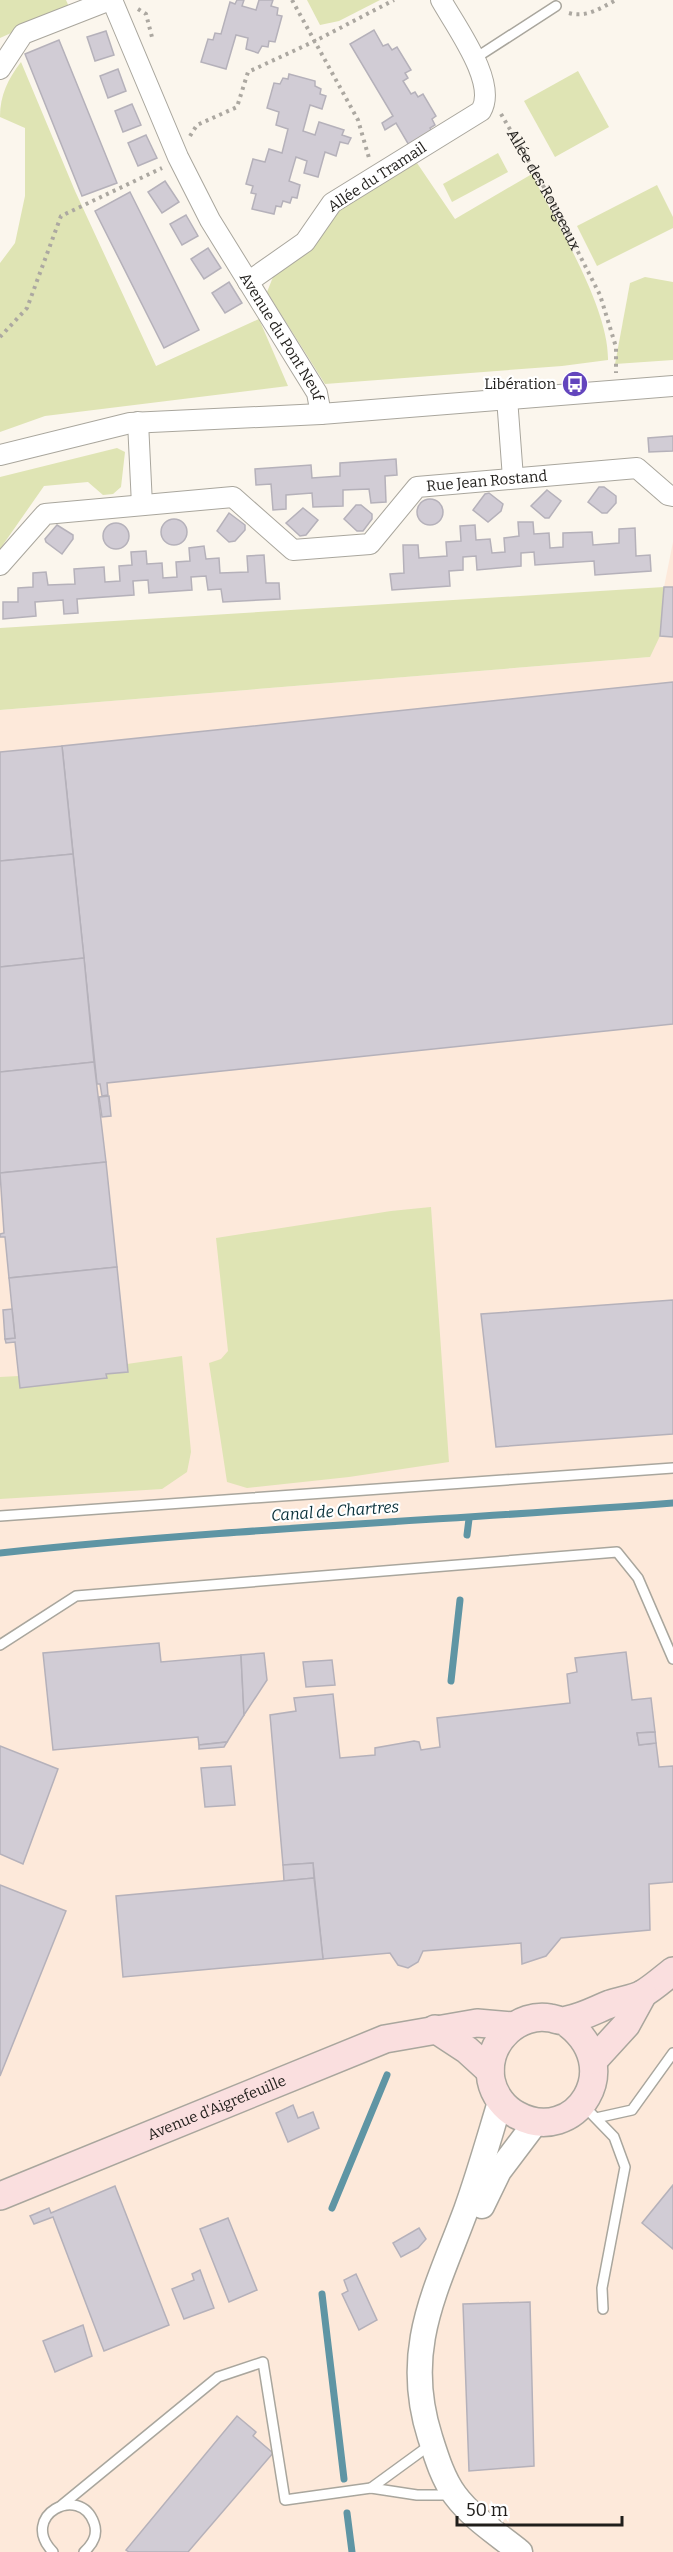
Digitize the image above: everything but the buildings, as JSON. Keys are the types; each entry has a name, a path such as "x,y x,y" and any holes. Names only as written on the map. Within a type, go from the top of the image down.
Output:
{"main road":[{"path":"564,2021 643,1994 673,1971"},
{"path":"594,2060 626,2025 643,1994"},
{"path":"547,2017 564,2021 578,2031 588,2044 594,2060 589,2111 536,2122 510,2111 500,2102 493,2087 490,2071 496,2046 513,2026 529,2018 547,2017"},
{"name":"Avenue d'Aigrefeuille","path":"0,2196 385,2039 477,2024 513,2026"},
{"path":"427,2031 467,2050 490,2071"}],"street":[{"path":"441,0 474,59 486,86 487,102"},
{"path":"0,69 22,34 113,3"},
{"name":"Avenue du Pont Neuf","path":"0,455 138,422 321,414 317,393 210,220 185,151 113,3"},
{"name":"Allée du Tramail","path":"248,282 305,242 332,203 481,111 487,102"},
{"path":"321,414 673,387"},
{"path":"507,398 513,478"},
{"path":"138,422 142,505"},
{"name":"Rue Jean Rostand","path":"0,565 45,514 233,497 293,550 370,544 417,487 637,468 668,495 673,496"},
{"path":"500,2102 482,2166 429,2310 421,2340 417,2376 420,2407 432,2444 455,2495 471,2512 520,2552"},
{"path":"429,2310 499,2171 536,2122"}],"lane":[{"path":"474,59 556,6"},
{"path":"0,1516 673,1468"},
{"path":"0,1645 76,1596 617,1552 638,1578 673,1659"},
{"path":"589,2111 632,2110 673,2053"},
{"path":"589,2111 614,2137 625,2167 602,2288 603,2309"},
{"path":"53,2552 44,2538 44,2522 54,2509 62,2505 218,2378 264,2362 285,2500 371,2488 417,2495 455,2495"},
{"path":"371,2488 432,2444"},
{"path":"62,2505 80,2506 92,2519 95,2537 84,2552"}],"path":[{"path":"292,0 358,120 373,176"},
{"path":"0,337 27,308 61,216 162,168 185,151 189,138 197,125 237,107 248,72 315,41 394,0"},
{"path":"556,6 571,14 580,15 616,0"},
{"path":"113,3 141,9 150,26 156,51"},
{"name":"Allée des Rougeaux","path":"487,102 501,113 552,201 600,295 616,347 618,391"},
{"path":"185,128 189,138"}],"shaded area":[{"path":"673,542 673,2552 0,2552 0,710 650,657"}],"green space":[{"path":"0,0 66,0 69,7 0,38"},
{"path":"307,0 380,0 339,21 320,25"},
{"path":"21,62 75,191 156,366 259,319 288,386 45,416 0,432 0,263 15,243 25,196 25,128 0,117 0,109 6,88"},
{"path":"578,71 609,127 555,157 524,101"},
{"path":"498,153 508,172 452,202 443,184"},
{"path":"417,163 455,219 532,174 591,291 606,339 608,360 562,366 325,384 267,292 273,277 318,241 337,209"},
{"path":"657,185 673,217 673,228 597,266 577,226"},
{"path":"645,277 673,282 673,360 615,364 630,283"},
{"path":"117,448 125,452 121,487 113,494 103,495 88,482 44,486 0,549 0,477"},
{"path":"664,587 660,636 650,657 0,710 0,628"},
{"path":"431,1207 449,1462 349,1477 247,1488 227,1482 209,1363 221,1359 228,1351 216,1238"},
{"path":"182,1356 191,1452 187,1472 162,1489 0,1499 0,1377 19,1376 48,1385 106,1379 106,1374 128,1372 127,1364"}],"waterway":[{"name":"Canal de Chartres","path":"0,1553 252,1531 673,1503"},
{"path":"467,1535 469,1519"},
{"path":"451,1681 460,1600"},
{"path":"332,2208 387,2075"},
{"path":"322,2294 344,2479"},
{"path":"347,2513 352,2552"}],"place":[{"name":"Libération","path":"575,384"}]}
